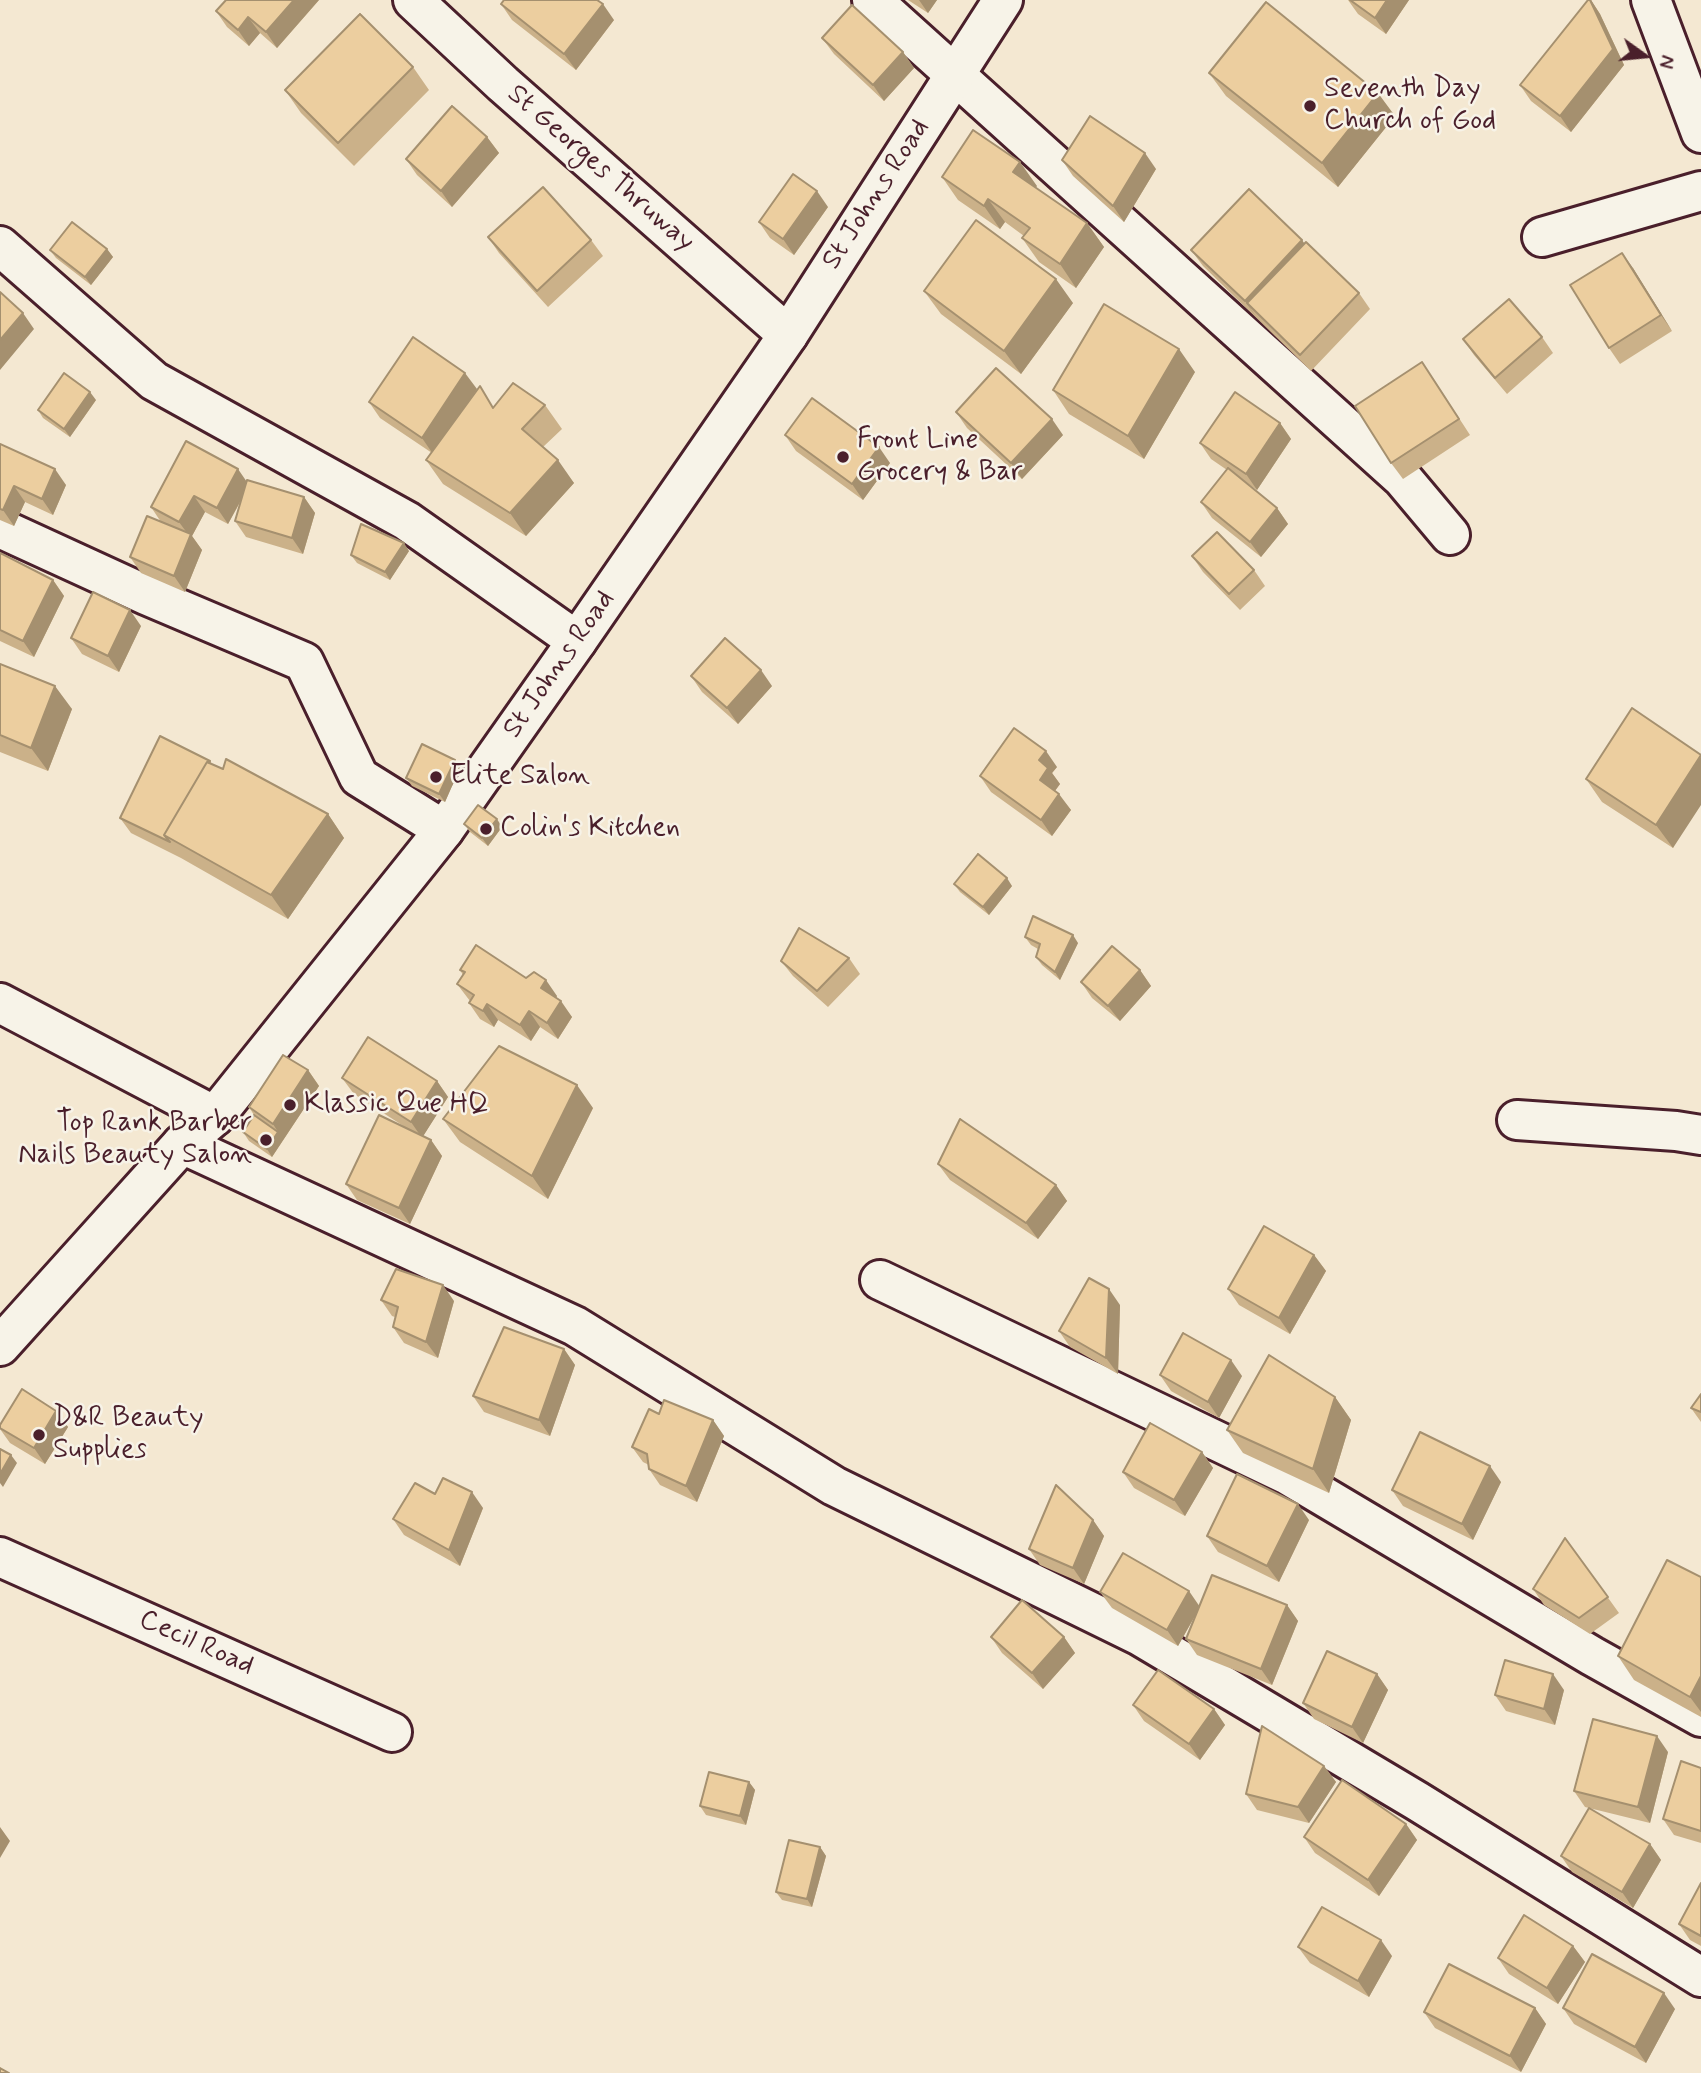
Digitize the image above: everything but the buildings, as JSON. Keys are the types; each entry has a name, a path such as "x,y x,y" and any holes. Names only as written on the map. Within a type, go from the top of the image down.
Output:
{"street":[{"name":"St Georges Thruway","path":"413,0 503,84 788,335"},
{"path":"872,0 1403,479 1450,535"},
{"name":"St Johns Road","path":"0,1346 182,1144 215,1116 444,830 578,641 788,335 1003,0"},
{"path":"1651,0 1701,133"},
{"path":"1542,237 1701,191"},
{"path":"0,246 154,381 407,522 578,641"},
{"path":"0,528 146,595 304,662 359,777 444,830"},
{"path":"0,1003 215,1116"},
{"path":"1517,1120 1676,1130 1701,1135"},
{"path":"182,1144 575,1326 834,1486 1140,1636 1429,1808 1701,1977"},
{"path":"880,1280 1286,1474 1592,1656 1701,1717"},
{"name":"Cecil Road","path":"0,1557 391,1732"}],"place":[{"name":"Seventh Day Church of God","path":"1310,106"},
{"name":"Front Line Grocery & Bar","path":"843,457"},
{"name":"Elite Salon","path":"436,777"},
{"name":"Colin's Kitchen","path":"486,829"},
{"name":"Klassic Que HQ","path":"290,1105"},
{"name":"Top Rank Barber Nails Beauty Salon","path":"266,1140"},
{"name":"D&R Beauty Supplies","path":"39,1435"}]}
